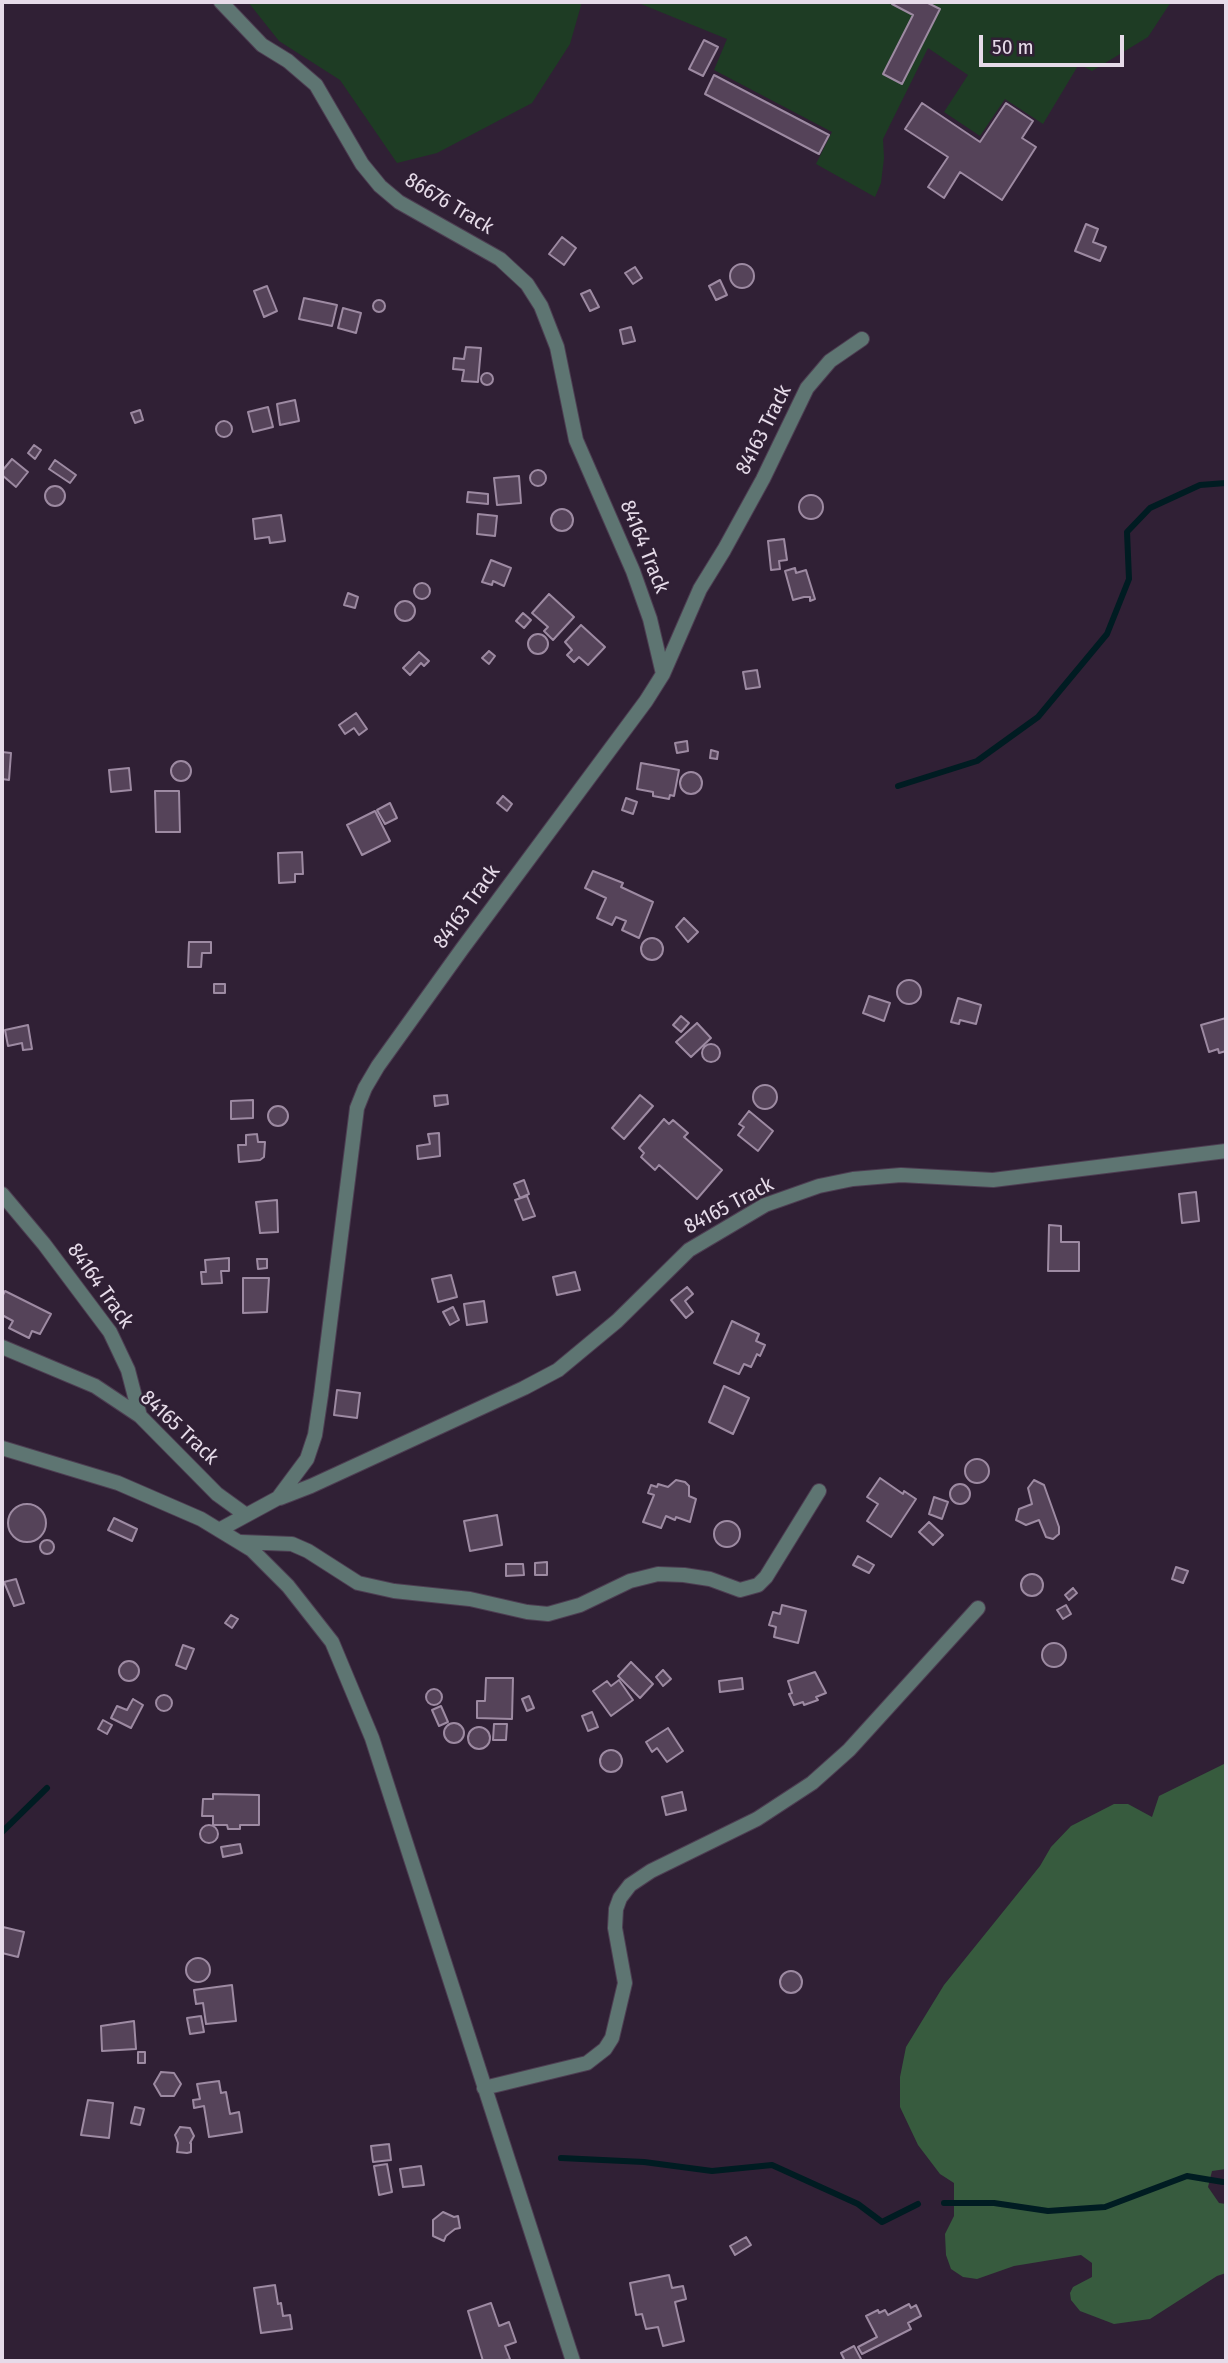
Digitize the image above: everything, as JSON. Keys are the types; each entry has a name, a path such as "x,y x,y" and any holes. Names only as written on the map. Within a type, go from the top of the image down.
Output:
{"street":[{"name":"86676 Track","path":"221,2 262,45 288,61 316,85 362,163 380,186 399,202 500,259 527,284 541,306 557,347 576,440"},
{"name":"84163 Track","path":"219,1530 278,1498 307,1459 315,1435 357,1108 365,1088 470,939 646,701 663,674 700,589 762,480 807,388 830,361 862,339"},
{"name":"84164 Track","path":"576,440 633,570 650,619 663,674"},
{"name":"84165 Track","path":"278,1498 322,1481 558,1370 617,1321 689,1250 765,1205 819,1186 853,1179 901,1175 993,1180 1226,1151"},
{"name":"84164 Track","path":"2,1194 44,1244 110,1332 128,1370 140,1416"},
{"name":"84165 Track","path":"2,1347 95,1386 140,1416 217,1494 246,1516"},
{"path":"2,1448 118,1483 201,1519 252,1550 288,1586 332,1642 372,1738 573,2361"},
{"path":"240,1542 292,1544 308,1551 358,1583 394,1591 470,1599 548,1614 580,1605 630,1581 658,1574 710,1579 740,1590 758,1585 766,1577 819,1491"},
{"path":"484,2088 587,2063 606,2049 612,2038 625,1983 615,1928 616,1909 630,1885 651,1871 757,1819 812,1783 849,1750 978,1608"}],"green space":[{"path":"248,2 582,2 570,44 532,103 437,153 397,163 340,80 279,41"},
{"path":"636,2 1171,2 1148,37 1092,71 1079,64 1043,124 1005,99 980,136 944,112 968,75 928,48 883,139 881,183 875,197 816,164 832,132 714,70 727,39"},
{"path":"1226,1763 1226,2169 1212,2171 1208,2187 1219,2203 1226,2204 1226,2273 1150,2319 1114,2324 1080,2311 1071,2300 1073,2287 1092,2277 1092,2263 1081,2255 1014,2266 977,2279 963,2277 951,2269 946,2255 945,2234 954,2216 954,2183 940,2174 918,2145 900,2107 900,2077 906,2047 944,1985 1040,1866 1051,1847 1071,1826 1114,1804 1128,1804 1152,1817 1159,1796"}],"building":[{"path":"926,2 940,9 902,84 883,74 913,15 892,4"},
{"path":"704,40 718,47 703,76 689,69"},
{"path":"714,75 829,135 819,154 705,94"},
{"path":"922,103 980,142 1006,103 1033,121 1022,138 1036,147 1002,200 960,172 944,198 928,187 948,157 905,129"},
{"path":"1086,224 1098,229 1093,242 1106,247 1100,261 1075,251"},
{"path":"562,237 576,248 564,265 549,254"},
{"path":"742,264 751,267 754,276 751,285 742,288 733,285 730,276 733,267"},
{"path":"635,267 642,278 633,284 625,273"},
{"path":"720,280 727,295 716,300 709,286"},
{"path":"267,286 277,311 264,317 254,291"},
{"path":"590,290 599,307 590,311 581,294"},
{"path":"304,298 337,305 332,326 299,319"},
{"path":"374,301 384,301 384,311 374,311"},
{"path":"343,308 361,313 356,333 338,328"},
{"path":"631,327 635,341 623,344 620,330"},
{"path":"466,347 481,348 478,382 462,381 464,370 453,369 454,358 464,359"},
{"path":"482,374 492,374 492,384 482,384"},
{"path":"295,400 299,421 280,425 277,404"},
{"path":"268,407 273,427 253,432 248,412"},
{"path":"140,410 143,420 135,423 131,413"},
{"path":"224,421 230,423 230,435 224,437 218,435 216,429 218,423"},
{"path":"34,445 41,450 35,459 28,453"},
{"path":"12,459 28,472 16,487 2,475 2,471"},
{"path":"55,460 76,475 70,483 49,469"},
{"path":"538,470 544,472 544,484 538,486 532,484 530,478 532,472"},
{"path":"519,476 521,503 497,505 494,478"},
{"path":"55,486 62,489 65,496 62,503 55,506 48,503 45,496 48,489"},
{"path":"468,492 488,494 488,504 467,502"},
{"path":"811,495 820,498 823,507 820,516 811,519 802,516 799,507 802,498"},
{"path":"562,509 570,512 573,520 570,528 562,531 554,528 551,520 554,512"},
{"path":"478,514 497,516 495,536 477,534"},
{"path":"281,515 285,541 270,543 269,537 255,539 253,519"},
{"path":"784,539 787,560 779,561 780,569 771,570 768,541"},
{"path":"491,560 511,568 504,586 493,581 492,585 482,582"},
{"path":"795,568 796,573 806,570 815,599 810,601 810,597 804,597 793,600 785,571"},
{"path":"422,583 428,585 428,597 422,599 416,597 414,591 416,585"},
{"path":"348,593 358,597 355,608 344,605"},
{"path":"549,594 574,617 553,640 544,631 548,627 532,613"},
{"path":"405,601 412,604 415,611 412,618 405,621 398,618 395,611 398,604"},
{"path":"523,613 531,620 524,628 516,621"},
{"path":"581,625 605,647 588,665 579,657 574,662 567,655 572,650 565,642"},
{"path":"538,634 545,637 548,644 545,651 538,654 531,651 528,644 531,637"},
{"path":"489,651 495,656 489,664 482,658"},
{"path":"419,652 429,661 424,666 421,663 410,675 403,668"},
{"path":"757,670 760,687 746,689 743,672"},
{"path":"356,713 367,729 359,735 354,728 345,734 339,725"},
{"path":"687,741 688,751 677,753 675,743"},
{"path":"711,750 718,752 717,759 710,758"},
{"path":"2,752 11,753 9,780 2,779"},
{"path":"181,761 188,764 191,771 188,778 181,781 174,778 171,771 174,764"},
{"path":"641,763 679,770 674,796 670,795 669,799 653,796 653,792 637,789"},
{"path":"129,768 131,790 111,792 109,770"},
{"path":"691,772 699,775 702,783 699,791 691,794 683,791 680,783 683,775"},
{"path":"155,791 179,791 180,832 156,832"},
{"path":"503,796 512,804 507,811 497,803"},
{"path":"626,798 637,802 633,814 622,810"},
{"path":"390,803 397,818 385,824 377,810"},
{"path":"375,811 390,841 362,855 347,825"},
{"path":"302,852 303,874 295,874 295,882 279,883 278,853"},
{"path":"593,871 623,883 621,887 653,902 639,938 622,930 626,921 616,917 612,925 597,918 606,898 585,888"},
{"path":"684,918 698,932 688,942 676,927"},
{"path":"652,938 660,941 663,949 660,957 652,960 644,957 641,949 644,941"},
{"path":"189,942 211,942 211,953 202,953 201,967 188,967"},
{"path":"909,980 918,983 921,992 918,1001 909,1004 900,1001 897,992 900,983"},
{"path":"214,984 225,984 225,993 214,993"},
{"path":"869,996 890,1003 884,1021 863,1013"},
{"path":"958,998 981,1005 976,1024 960,1020 959,1024 951,1022"},
{"path":"681,1016 689,1023 681,1032 673,1025"},
{"path":"1226,1018 1226,1051 1219,1053 1218,1049 1209,1052 1201,1025"},
{"path":"697,1023 711,1038 691,1057 676,1042"},
{"path":"28,1025 32,1049 23,1050 22,1043 8,1046 5,1030"},
{"path":"707,1044 715,1044 720,1053 718,1060 707,1062 702,1057 702,1049"},
{"path":"765,1085 774,1088 777,1097 774,1106 765,1109 756,1106 753,1097 756,1088"},
{"path":"447,1095 448,1104 435,1106 434,1096"},
{"path":"640,1095 653,1106 624,1139 612,1128"},
{"path":"253,1100 253,1118 231,1119 231,1101"},
{"path":"278,1106 285,1109 288,1116 285,1123 278,1126 271,1123 268,1116 271,1109"},
{"path":"749,1111 773,1131 758,1151 738,1135 744,1127 739,1124"},
{"path":"664,1119 669,1124 673,1120 688,1133 684,1137 722,1170 697,1199 659,1165 655,1170 641,1157 644,1153 639,1148"},
{"path":"439,1133 440,1156 418,1159 417,1146 430,1144 428,1134"},
{"path":"257,1134 258,1142 265,1142 264,1157 260,1160 239,1162 238,1145 246,1145 246,1135"},
{"path":"524,1180 529,1194 520,1198 514,1184"},
{"path":"1196,1192 1199,1221 1182,1223 1179,1194"},
{"path":"527,1196 535,1216 523,1220 515,1200"},
{"path":"277,1200 278,1232 260,1233 256,1202"},
{"path":"1049,1225 1061,1226 1061,1242 1079,1242 1079,1271 1048,1271"},
{"path":"229,1258 229,1271 221,1271 222,1283 202,1284 201,1272 206,1272 205,1260"},
{"path":"257,1259 267,1259 267,1268 258,1269"},
{"path":"575,1272 580,1290 557,1295 553,1277"},
{"path":"451,1275 457,1297 438,1302 432,1279"},
{"path":"243,1278 269,1278 267,1312 243,1313"},
{"path":"687,1287 693,1294 685,1301 693,1312 686,1318 671,1300"},
{"path":"5,1291 51,1314 40,1334 32,1331 29,1338 9,1328 13,1321 2,1315 2,1297"},
{"path":"484,1301 487,1322 467,1325 464,1304"},
{"path":"453,1307 459,1320 450,1325 443,1312"},
{"path":"732,1321 759,1334 756,1341 765,1345 751,1367 744,1364 739,1374 714,1363"},
{"path":"724,1386 749,1398 733,1434 709,1422"},
{"path":"337,1390 360,1393 357,1418 334,1415"},
{"path":"977,1459 986,1462 989,1471 986,1480 977,1483 968,1480 965,1471 968,1462"},
{"path":"880,1478 903,1494 904,1491 916,1499 891,1537 867,1521 878,1504 867,1497"},
{"path":"676,1480 685,1482 689,1486 689,1496 696,1499 690,1522 666,1516 661,1528 643,1522 654,1495 648,1493 651,1485 668,1487"},
{"path":"1034,1480 1044,1485 1059,1527 1059,1534 1053,1539 1046,1537 1039,1520 1026,1525 1016,1520 1019,1509 1032,1504 1028,1488"},
{"path":"960,1484 967,1487 970,1494 967,1501 960,1504 953,1501 950,1494 953,1487"},
{"path":"934,1497 948,1502 942,1519 929,1514"},
{"path":"27,1504 41,1509 46,1523 41,1537 27,1542 13,1537 8,1523 13,1509"},
{"path":"497,1515 502,1545 470,1551 464,1521"},
{"path":"114,1518 137,1529 132,1541 108,1530"},
{"path":"727,1521 736,1525 740,1534 736,1543 727,1547 718,1543 714,1534 718,1525"},
{"path":"929,1522 943,1535 933,1545 919,1532"},
{"path":"47,1540 52,1542 52,1552 47,1554 42,1552 40,1547 42,1542"},
{"path":"858,1556 874,1565 869,1573 853,1565"},
{"path":"547,1562 547,1575 535,1575 535,1563"},
{"path":"506,1564 523,1564 524,1575 506,1576"},
{"path":"1176,1567 1188,1571 1183,1583 1172,1579"},
{"path":"1032,1574 1040,1577 1043,1585 1040,1593 1032,1596 1024,1593 1021,1585 1024,1577"},
{"path":"16,1579 24,1603 14,1606 4,1582"},
{"path":"1073,1588 1077,1593 1069,1600 1065,1595"},
{"path":"782,1605 806,1611 798,1643 774,1637 776,1627 769,1625 773,1612 780,1614"},
{"path":"1066,1605 1071,1614 1063,1619 1057,1610"},
{"path":"231,1615 238,1619 232,1628 225,1623"},
{"path":"1054,1643 1063,1646 1066,1655 1063,1664 1054,1667 1045,1664 1042,1655 1045,1646"},
{"path":"183,1645 194,1649 186,1669 176,1665"},
{"path":"129,1661 136,1664 139,1671 136,1678 129,1681 122,1678 119,1671 122,1664"},
{"path":"631,1662 653,1684 640,1698 618,1676"},
{"path":"663,1670 671,1679 663,1686 656,1677"},
{"path":"815,1672 826,1693 816,1697 818,1700 794,1705 789,1694 792,1693 788,1681"},
{"path":"486,1678 513,1678 512,1719 477,1718 477,1701 485,1701"},
{"path":"742,1678 743,1689 720,1692 719,1681"},
{"path":"619,1680 633,1700 611,1716 593,1691 607,1681 611,1686"},
{"path":"431,1689 437,1689 442,1697 440,1703 431,1705 426,1700 426,1694"},
{"path":"161,1695 167,1695 172,1703 170,1709 161,1711 156,1706 156,1700"},
{"path":"529,1696 534,1708 527,1711 522,1699"},
{"path":"133,1699 143,1705 131,1728 111,1718 117,1706 127,1710"},
{"path":"441,1706 448,1722 439,1726 432,1710"},
{"path":"592,1712 598,1727 588,1731 582,1716"},
{"path":"103,1720 112,1725 107,1734 98,1729"},
{"path":"450,1723 458,1723 464,1733 458,1743 450,1743 444,1737 444,1729"},
{"path":"494,1724 507,1724 506,1740 493,1740"},
{"path":"479,1727 487,1730 490,1738 487,1746 479,1749 471,1746 468,1738 471,1730"},
{"path":"668,1728 683,1751 667,1762 657,1748 652,1752 646,1742"},
{"path":"611,1750 619,1753 622,1761 619,1769 611,1772 603,1769 600,1761 603,1753"},
{"path":"682,1792 686,1810 666,1815 662,1797"},
{"path":"213,1794 259,1795 259,1825 240,1825 240,1829 228,1829 227,1825 213,1825 213,1816 202,1816 203,1799 213,1799"},
{"path":"205,1825 213,1825 218,1834 216,1841 205,1843 200,1838 200,1830"},
{"path":"240,1844 242,1853 223,1857 221,1847"},
{"path":"3,1927 24,1932 18,1957 2,1953"},
{"path":"198,1958 209,1965 210,1970 203,1981 198,1982 187,1975 186,1970 193,1959"},
{"path":"791,1971 799,1974 802,1982 799,1990 791,1993 783,1990 780,1982 783,1974"},
{"path":"232,1985 236,2021 206,2024 203,2003 196,2004 194,1990"},
{"path":"201,2016 204,2032 190,2034 187,2018"},
{"path":"134,2021 136,2049 102,2051 101,2026"},
{"path":"138,2052 145,2052 145,2063 138,2063"},
{"path":"161,2072 174,2073 181,2084 174,2096 161,2096 154,2084"},
{"path":"219,2081 221,2093 226,2092 230,2114 239,2112 242,2132 209,2137 204,2106 194,2108 193,2100 200,2099 197,2084"},
{"path":"88,2100 113,2103 109,2138 81,2135"},
{"path":"135,2107 144,2109 140,2125 131,2123"},
{"path":"180,2127 190,2128 194,2136 190,2143 191,2152 177,2152 175,2135"},
{"path":"389,2144 391,2160 373,2162 371,2146"},
{"path":"387,2164 392,2192 379,2195 374,2166"},
{"path":"421,2166 424,2185 403,2187 400,2169"},
{"path":"443,2212 458,2216 460,2228 446,2236 444,2241 433,2236 433,2220"},
{"path":"746,2237 751,2245 735,2255 730,2246"},
{"path":"669,2275 672,2288 683,2286 686,2299 675,2302 684,2341 663,2346 658,2327 646,2329 642,2314 636,2315 630,2283"},
{"path":"275,2285 278,2304 281,2303 283,2316 290,2315 292,2329 261,2333 254,2288"},
{"path":"491,2303 499,2326 509,2322 516,2342 505,2346 510,2359 483,2361 468,2311"},
{"path":"909,2304 911,2308 916,2305 921,2316 908,2323 911,2329 862,2354 858,2347 877,2337 866,2316 878,2310 879,2313 885,2310 888,2315"},
{"path":"854,2346 862,2361 845,2361 841,2353"}],"waterway":[{"path":"898,786 977,761 1038,717 1107,634 1129,579 1127,532 1150,508 1200,485 1226,483"},
{"path":"2,1832 47,1788"},
{"path":"561,2158 644,2162 712,2171 772,2165 858,2204 882,2222 918,2204"},
{"path":"944,2203 994,2203 1048,2211 1105,2207 1187,2176 1223,2182"}]}
